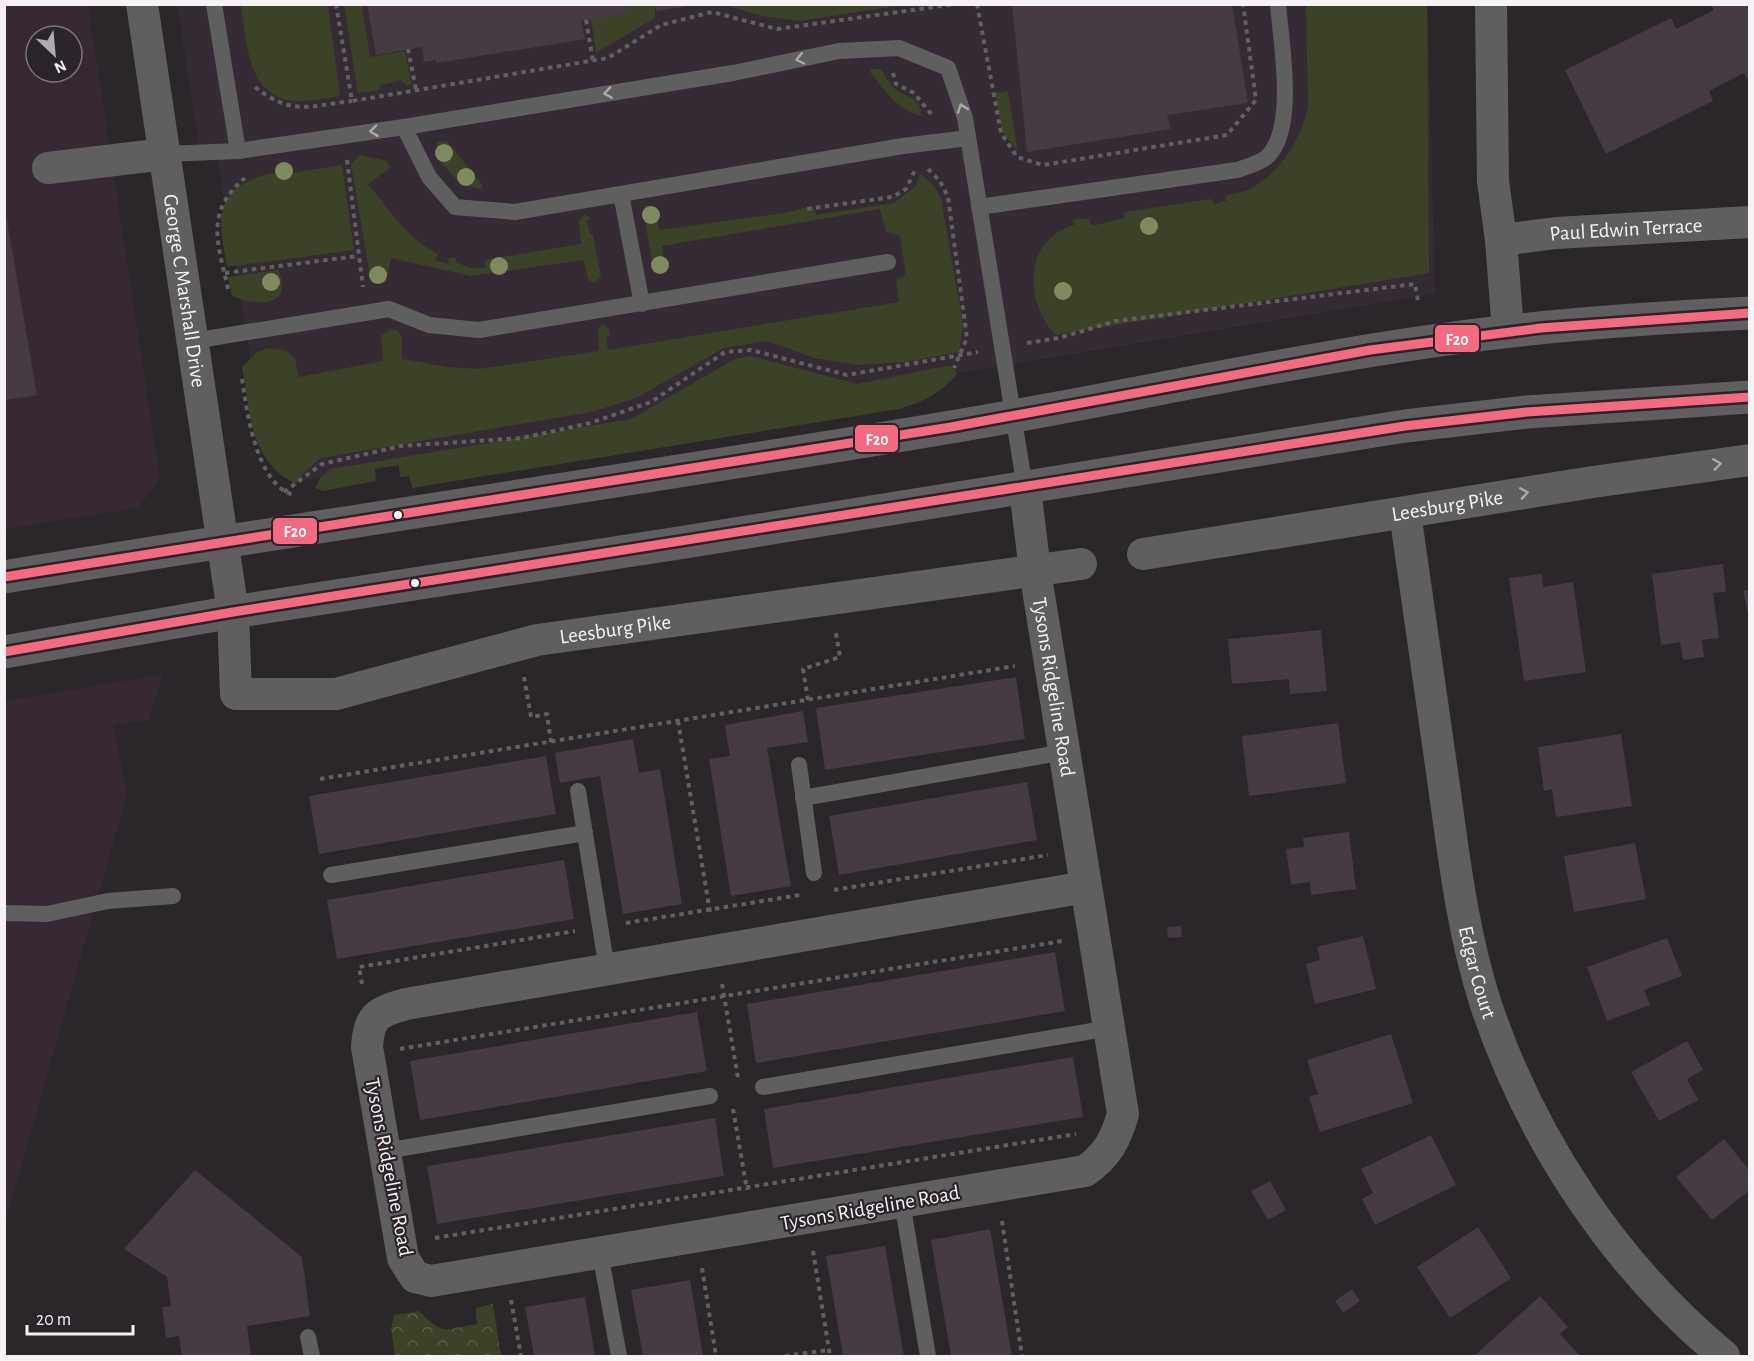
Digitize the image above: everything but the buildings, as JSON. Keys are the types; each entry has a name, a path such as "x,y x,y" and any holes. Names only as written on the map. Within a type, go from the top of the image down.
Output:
{"main road":[{"path":"4,577 221,541 665,475 1014,417 1366,352 1508,331 1638,319 1749,313"},
{"path":"4,652 233,612 1404,426 1527,412 1749,397"}],"street":[{"name":"George C Marshall Drive","path":"142,4 227,577"},
{"path":"1491,4 1493,181 1501,240 1508,331"},
{"path":"48,168 165,154"},
{"name":"Paul Edwin Terrace","path":"1501,240 1556,233 1749,222"},
{"name":"Leesburg Pike","path":"1143,554 1749,460"},
{"name":"Tysons Ridgeline Road","path":"380,1017 367,1047 403,1258 415,1277 431,1281 1085,1171 1097,1163 1115,1142 1123,1114 1035,571 1025,488"},
{"name":"Edgar Court","path":"1405,513 1461,904 1486,1004 1516,1082 1551,1151 1585,1206 1649,1283 1703,1339 1724,1356"},
{"name":"Leesburg Pike","path":"227,577 233,612 236,694 336,694 537,640 1081,564"},
{"path":"380,1017 607,969 1086,887"}],"lane":[{"path":"214,4 237,152"},
{"path":"979,207 1237,170 1267,158 1282,130 1284,86 1278,4"},
{"path":"165,154 237,152 732,73 839,51 899,48 948,68 965,118 1025,488"},
{"path":"404,127 429,177 455,207 515,212 903,146 968,138"},
{"path":"621,194 642,304"},
{"path":"193,341 389,309 429,325 479,330 888,262"},
{"path":"803,798 1065,752"},
{"path":"799,765 814,873"},
{"path":"578,791 607,969"},
{"path":"331,875 585,833"},
{"path":"4,913 47,914 108,901 173,896"},
{"path":"763,1087 1110,1028"},
{"path":"385,1151 710,1096"},
{"path":"902,1202 928,1356"},
{"path":"600,1253 619,1356"},
{"path":"308,1337 312,1356"}],"path":[{"path":"336,4 352,101"},
{"path":"250,79 255,87 275,103 294,107 352,101 608,58 661,25 712,12 777,29 956,4"},
{"path":"977,4 1001,133 1017,157 1043,165 1227,135 1256,100 1243,4"},
{"path":"586,20 593,61"},
{"path":"408,49 417,90"},
{"path":"891,63 896,84 914,93 932,114"},
{"path":"225,273 358,258 347,158 336,161"},
{"path":"807,209 892,197 906,189 920,161"},
{"path":"926,167 940,181 948,197 967,338 954,368"},
{"path":"228,289 216,222 221,203 244,178 254,175"},
{"path":"1059,338 1116,321 1415,284 1418,301"},
{"path":"284,492 322,464 333,461 401,446 522,438 590,423 651,402 725,352 751,350 847,375 960,356"},
{"path":"242,379 250,429 261,461 284,492 304,499"},
{"path":"808,700 803,669 840,657 830,600"},
{"path":"320,779 1019,665"},
{"path":"678,721 717,951"},
{"path":"1048,844 1065,952"},
{"path":"827,891 1049,855"},
{"path":"400,1060 398,1049 380,1017 359,967 803,895"},
{"path":"398,1049 1063,941"},
{"path":"431,1239 1083,1132"},
{"path":"1002,1221 1022,1356"},
{"path":"813,1250 830,1356"},
{"path":"702,1268 716,1356"},
{"path":"785,1356 829,1350"}],"shaded area":[{"path":"5,5 88,5 160,479 138,508 5,529"},
{"path":"177,5 1428,5 1435,294 309,480 293,478 265,448 216,149 200,150"},
{"path":"163,674 148,720 113,725 127,795 5,1223 5,701"}],"green space":[{"path":"241,5 328,5 340,96 294,101 278,97 266,89 252,65"},
{"path":"344,5 362,5 370,57 405,51 411,84 406,85 401,80 381,85 379,90 358,93"},
{"path":"626,5 655,5 655,18 596,53 591,19 627,14"},
{"path":"726,5 902,5 800,21 762,16"},
{"path":"1306,5 1427,5 1429,273 1055,335 1038,305 1034,289 1034,272 1037,257 1045,244 1057,233 1074,225 1073,220 1089,218 1092,226 1125,218 1124,212 1211,199 1214,204 1226,201 1226,196 1247,190 1263,180 1289,153 1301,130 1308,107"},
{"path":"872,69 881,69 896,90 916,101 921,109 921,116 898,104 870,72"},
{"path":"1008,91 1018,152 1002,131 995,93"},
{"path":"437,141 448,142 482,185 482,189 460,182 451,173 436,156"},
{"path":"360,155 387,161 390,168 368,184 408,232 438,254 435,260 448,264 449,258 456,258 456,262 469,268 485,268 485,260 581,244 579,221 585,214 591,219 587,220 590,234 593,234 601,277 594,283 588,280 584,260 471,276 391,258 386,283 373,283 351,164"},
{"path":"342,165 354,250 227,267 221,218 229,195 239,186 273,173 279,178 290,176 292,173"},
{"path":"920,173 935,187 941,199 963,324 959,352 905,362 858,365 815,358 767,341 724,348 636,398 591,412 321,458 304,472 296,484 269,462 261,449 251,418 242,367 256,353 268,348 287,351 295,359 299,377 383,361 381,336 391,329 398,331 402,337 402,359 448,367 479,369 599,351 598,328 603,324 608,328 611,336 606,337 608,350 899,302 896,280 906,275 900,236 886,232 880,209 662,246 665,270 654,273 643,209 645,205 656,207 659,230 785,213 813,206 816,215 894,203 916,186"},
{"path":"278,270 282,291 270,301 251,302 232,296 228,277"},
{"path":"751,356 857,384 951,365 957,374 931,396 899,409 412,488 409,476 400,477 399,465 375,469 376,481 323,491 315,488 321,477 331,469 631,419 735,359"},
{"path":"493,1304 501,1356 395,1356 391,1329 394,1315 419,1311 434,1325 450,1329 477,1324 476,1308"}],"transit line":[{"name":"F20","path":"4,577 951,427 1370,350 1541,328 1750,313"},
{"name":"F20","path":"4,652 233,612 1405,426 1527,412 1750,397"}]}
